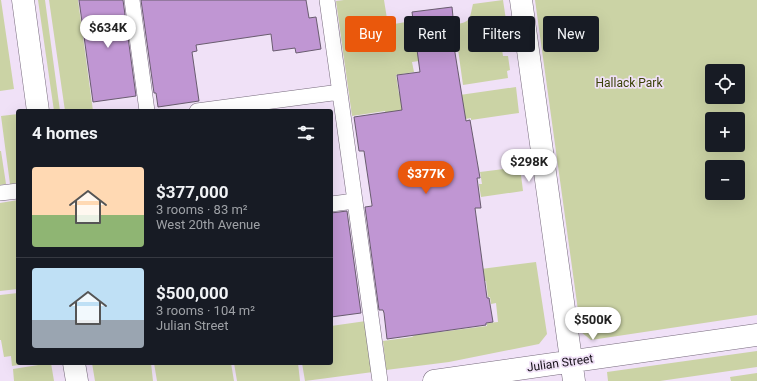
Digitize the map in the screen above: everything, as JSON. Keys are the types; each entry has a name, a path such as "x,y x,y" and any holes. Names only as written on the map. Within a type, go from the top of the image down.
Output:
{"street":[{"path":"23,0 38,109"},
{"path":"521,0 572,371"},
{"name":"Julian Street","path":"434,381 572,371 757,335"},
{"path":"74,365 77,381"}],"lane":[{"path":"132,0 147,109"},
{"path":"327,0 380,381"},
{"path":"212,109 340,92"},
{"path":"0,193 16,191"},
{"path":"333,204 355,201"}],"green space":[{"path":"0,0 14,89 0,91"},
{"path":"38,0 45,0 60,109 54,109"},
{"path":"49,0 78,0 93,109 65,109"},
{"path":"384,0 387,16 345,16 345,52 396,52 396,24 404,22 404,52 449,52 419,57 419,61 412,62 414,72 396,75 399,94 424,90 389,134 385,111 352,116 336,1"},
{"path":"503,0 505,16 470,16 473,4"},
{"name":"Hallack Park","path":"535,0 757,0 757,315 591,340 581,332"},
{"path":"468,20 468,52 502,52 503,56 508,56 510,70 507,71 508,78 463,85 458,52 460,52 460,23"},
{"path":"516,87 519,113 471,120 471,118 465,119 432,99"},
{"path":"16,114 16,183 10,184 1,116"},
{"path":"0,151 6,184 0,185"},
{"path":"520,167 523,191 481,197 479,184 482,184 480,172"},
{"path":"16,200 16,289 0,291 0,203"},
{"path":"536,262 547,334 539,344 449,362 386,370 383,341 412,337 423,330 431,329 432,333 487,326 487,323 498,322 496,303 491,304 490,297 488,297 486,281 483,281 481,269"},
{"path":"16,293 16,365 18,365 12,366 11,356 4,357 0,340 0,295"},
{"path":"366,321 373,372 305,381 302,365 333,365 333,326"},
{"path":"757,351 757,367 660,381 608,381 607,372"},
{"path":"38,365 51,365 54,381 14,381 13,369"},
{"path":"92,365 151,365 153,381 95,381"},
{"path":"154,365 231,365 234,381 157,381"},
{"path":"234,365 298,365 300,381 237,381"},
{"path":"757,373 757,381 731,381 730,377"}],"building":[{"path":"79,0 123,0 136,96 93,102"},
{"path":"141,0 306,0 309,18 316,17 321,49 296,53 295,48 273,51 271,34 196,45 197,51 192,52 199,101 158,107 156,93 154,93"},
{"path":"452,7 453,16 413,16 412,12"},
{"path":"417,52 455,52 466,121 470,120 480,178 477,178 481,208 475,208 487,298 489,298 493,322 486,323 486,325 387,339 384,313 383,310 379,310 365,207 372,205 364,151 359,151 354,117 402,110 397,75 420,72"},
{"path":"347,211 361,313 333,317 333,213"}]}
